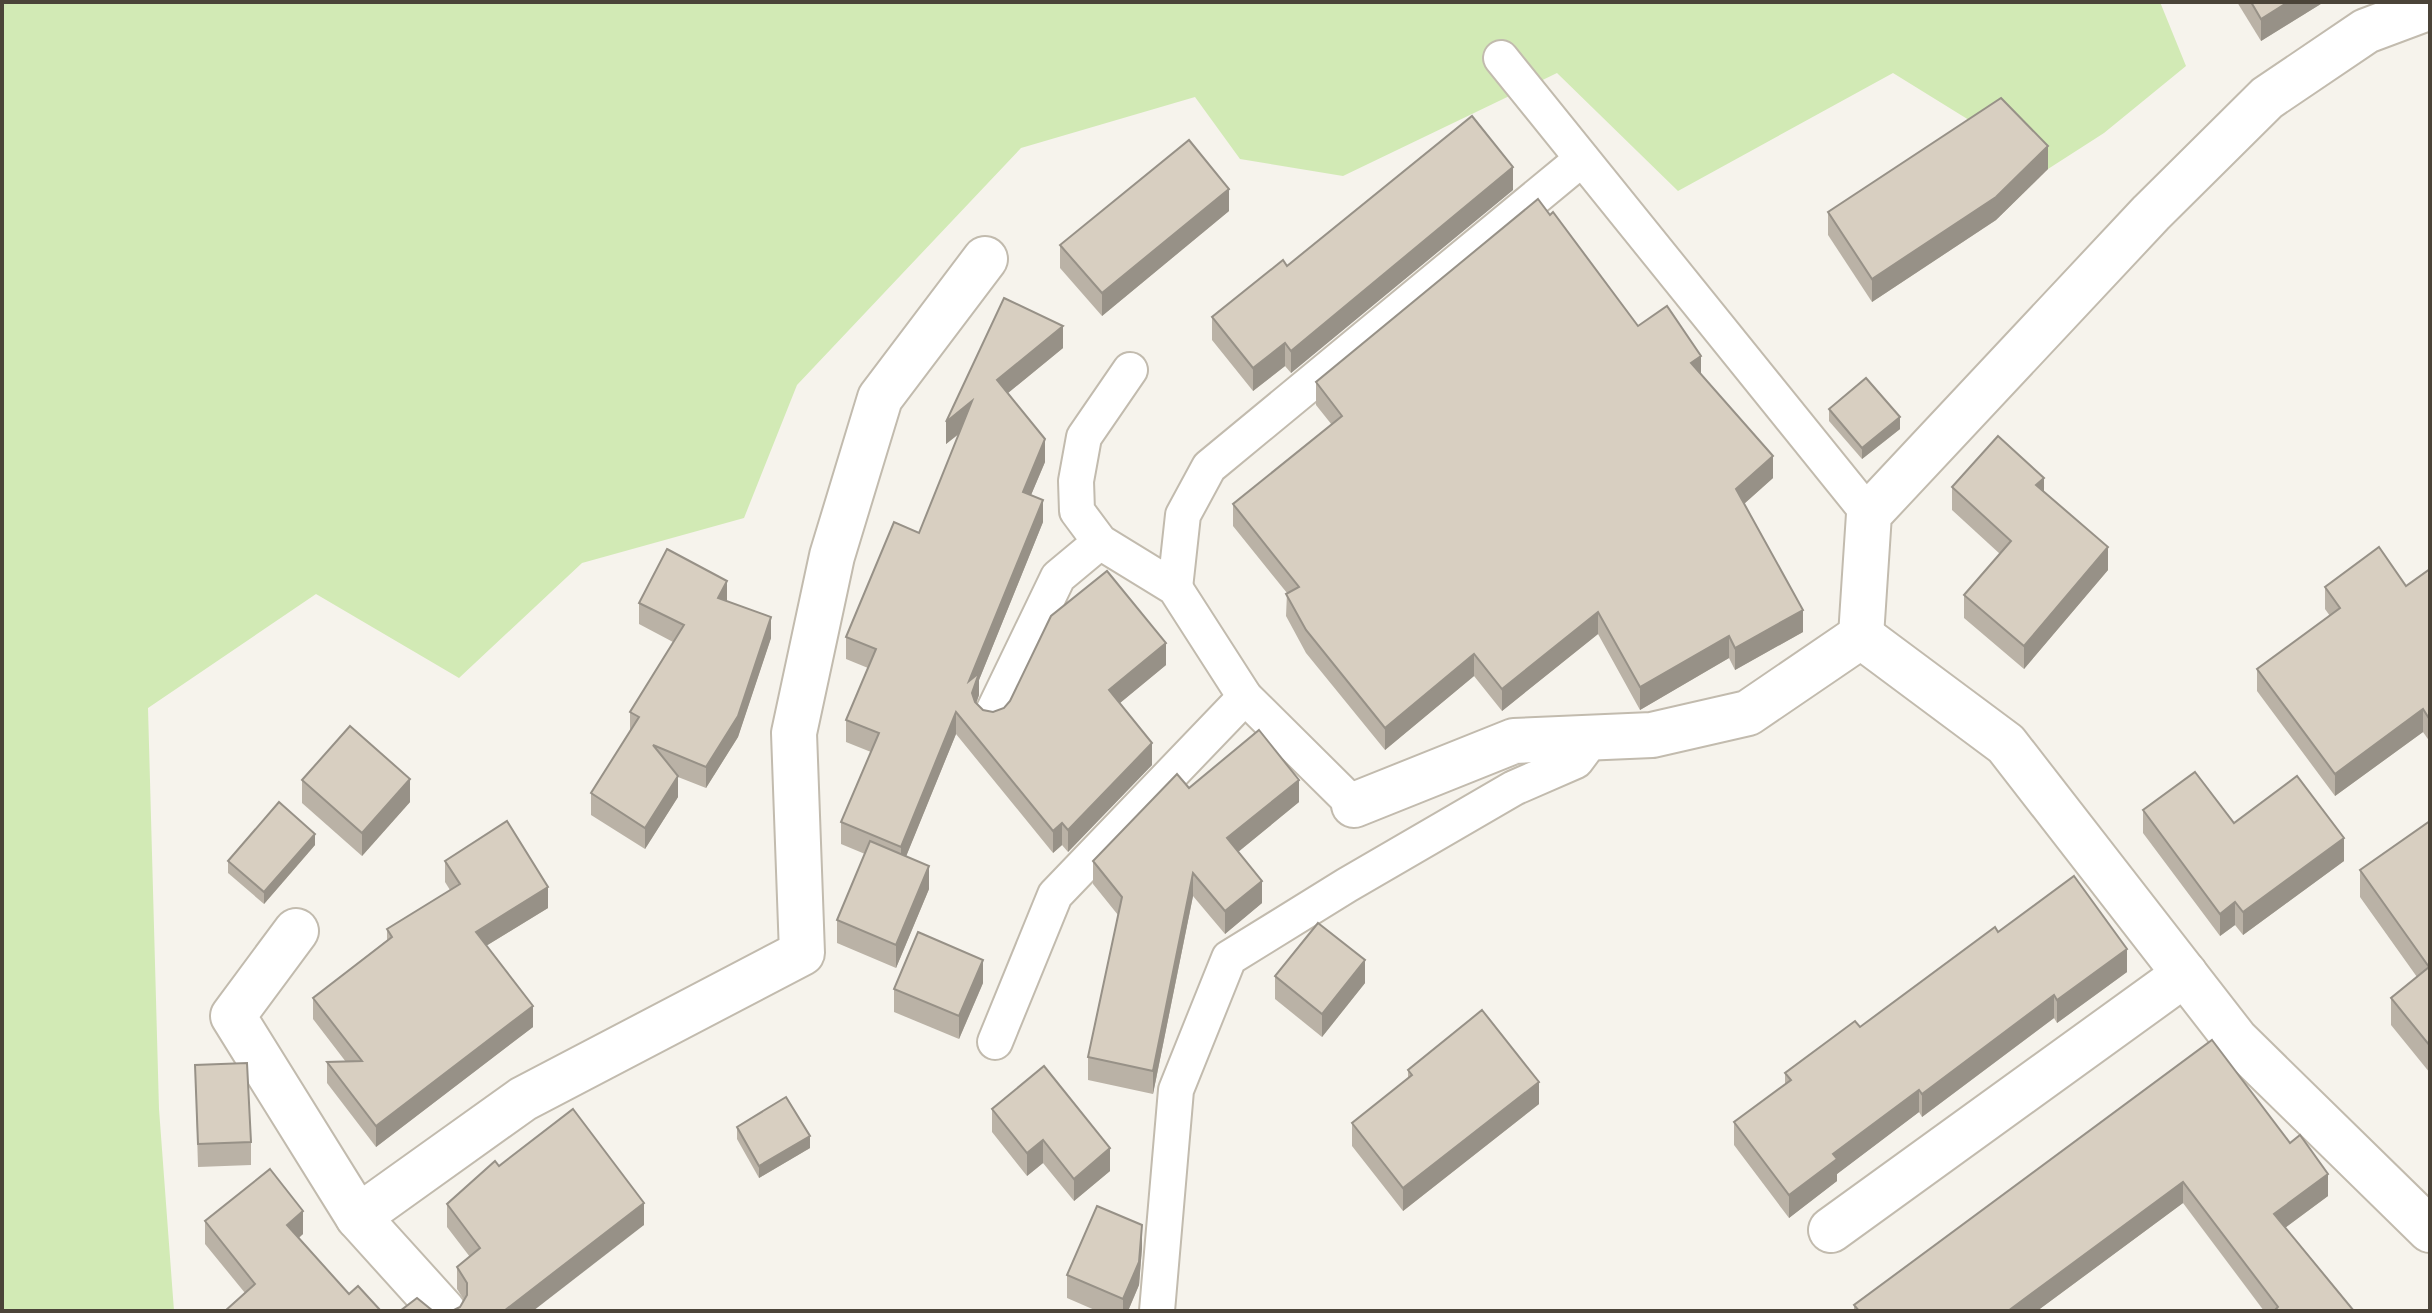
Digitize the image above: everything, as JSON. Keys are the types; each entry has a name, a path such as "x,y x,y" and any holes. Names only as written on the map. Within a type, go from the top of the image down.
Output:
{"street":[{"path":"1861,636 1869,514 2151,213 2267,98 2366,31 2430,7"},
{"path":"358,1217 523,1099 802,953 794,733 832,556 880,398 985,259"},
{"path":"1354,805 1514,741 1652,735 1748,713 1861,636"},
{"path":"1861,636 2006,744 2236,1040 2430,1230"},
{"path":"296,931 233,1016 358,1217 443,1311"},
{"path":"1831,1230 2185,974"}],"lane":[{"path":"1501,58 1869,514"},
{"path":"1175,588 1183,515 1209,467 1582,159"},
{"path":"1130,370 1084,437 1076,481 1077,511 1100,542 1175,588 1245,697 1354,805"},
{"path":"992,714 1058,577 1100,542"},
{"path":"995,1042 1055,895 1245,697"},
{"path":"1157,1311 1176,1090 1229,958 1514,788 1576,761 1593,738"}],"green space":[{"path":"2,2 2160,2 2186,66 2104,133 2048,169 1893,73 1678,191 1557,73 1343,176 1240,159 1195,97 1021,148 797,385 744,518 582,563 459,678 316,594 148,708 159,1109 174,1311 2,1311"}],"building":[{"path":"2251,2 2288,2 2261,19"},
{"path":"2001,98 2048,146 1996,197 1872,279 1828,212"},
{"path":"1472,116 1513,167 1291,351 1285,343 1253,368 1212,317 1283,260 1287,266"},
{"path":"1189,140 1229,189 1102,293 1060,245"},
{"path":"1538,199 1550,215 1553,212 1638,326 1667,306 1701,356 1691,363 1773,456 1736,489 1803,610 1735,648 1729,636 1640,687 1598,612 1502,689 1474,654 1385,728 1306,630 1286,594 1299,587 1233,504 1342,416 1316,382"},
{"path":"1004,298 1063,326 997,380 1045,439 1023,492 1043,500 969,681 979,673 972,693 983,710 993,712 1004,708 1051,616 1107,571 1166,643 1109,690 1152,743 1068,830 1062,823 1053,831 956,712 901,847 841,822 879,733 846,720 876,649 846,637 894,522 919,533 972,401 946,422"},
{"path":"1866,378 1900,417 1862,448 1829,409"},
{"path":"1998,436 2044,478 2036,485 2108,547 2024,646 1964,595 2011,541 1952,487"},
{"path":"2379,547 2406,586 2430,569 2430,720 2423,709 2335,774 2257,669 2340,608 2325,587"},
{"path":"667,549 727,581 718,598 771,617 738,716 706,767 653,745 678,776 645,828 591,793 639,717 630,712 684,625 639,603"},
{"path":"350,726 410,779 362,833 302,780"},
{"path":"1259,730 1299,780 1227,838 1262,881 1225,911 1193,873 1153,1071 1088,1057 1122,897 1093,861 1177,774 1189,788"},
{"path":"2195,772 2234,823 2297,776 2344,838 2243,912 2235,902 2220,914 2143,810"},
{"path":"279,802 315,834 264,892 228,861"},
{"path":"507,821 548,887 476,932 533,1006 376,1126 327,1062 362,1061 313,998 392,937 387,929 460,884 445,861"},
{"path":"2430,821 2430,1046 2391,998 2429,967 2360,870"},
{"path":"870,841 929,866 896,945 837,920"},
{"path":"2074,876 2127,949 2057,1000 2054,995 1922,1094 1919,1090 1833,1154 1837,1159 1789,1195 1734,1122 1791,1080 1785,1073 1855,1021 1860,1027 1995,927 1998,932"},
{"path":"1318,923 1365,960 1322,1014 1275,976"},
{"path":"918,932 983,960 959,1016 894,989"},
{"path":"1482,1010 1539,1082 1403,1188 1352,1123 1412,1075 1408,1070"},
{"path":"2212,1040 2290,1143 2300,1135 2328,1174 2274,1214 2354,1311 2274,1311 2278,1307 2183,1182 2008,1311 1859,1311 1854,1305"},
{"path":"247,1063 251,1142 198,1144 195,1065"},
{"path":"1044,1066 1110,1148 1074,1179 1043,1140 1027,1153 992,1109"},
{"path":"786,1097 810,1136 759,1166 737,1127"},
{"path":"573,1109 644,1203 504,1311 452,1311 460,1307 467,1295 467,1283 457,1267 480,1248 447,1204 495,1161 499,1166"},
{"path":"270,1169 303,1211 287,1225 349,1294 358,1286 381,1311 225,1311 255,1284 205,1221"},
{"path":"1097,1206 1142,1225 1139,1262 1123,1299 1067,1275"},
{"path":"417,1298 433,1311 400,1311"}]}
